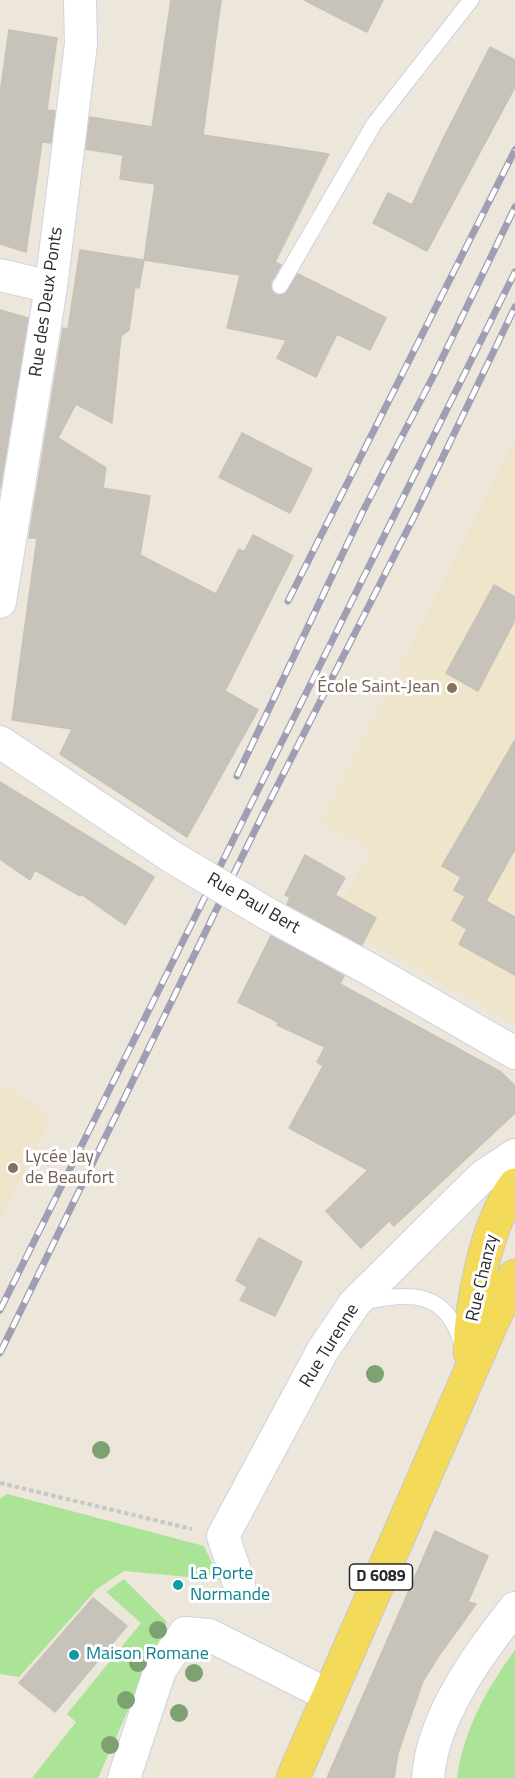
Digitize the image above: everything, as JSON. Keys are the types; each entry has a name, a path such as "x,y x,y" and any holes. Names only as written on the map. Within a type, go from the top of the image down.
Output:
{"main road":[{"name":"Rue Chanzy","path":"470,1375 470,1327 476,1291 489,1242 507,1196 515,1185"},
{"name":"D 6089","path":"293,1778 515,1276"}],"street":[{"name":"Rue des Deux Ponts","path":"0,602 51,287 81,44 80,0"},
{"path":"0,275 51,287"},
{"name":"Rue Paul Bert","path":"0,742 172,857 266,913 515,1053"},
{"name":"Rue Turenne","path":"223,1536 323,1350 354,1304 482,1177 515,1155"},
{"path":"223,1536 239,1583"},
{"path":"428,1778 436,1741 448,1708 468,1672 515,1608"},
{"path":"124,1778 160,1670 185,1633 209,1635 328,1695"}],"lane":[{"path":"280,286 374,124 471,0"},
{"path":"354,1304 387,1297 424,1297 445,1310 458,1329 470,1375"}],"path":[{"path":"0,1484 223,1536"}],"shaded area":[{"name":"École Saint-Jean","path":"515,439 515,1024 332,921 371,850 321,822"},
{"name":"Lycée Jay de Beaufort","path":"0,1084 52,1115 0,1220"}],"green space":[{"path":"7,1494 204,1546 220,1580 124,1571 97,1589 19,1677 0,1674 0,1499"},
{"path":"124,1579 167,1622 98,1778 32,1778 76,1722 67,1714 141,1623 106,1592"},
{"path":"515,1650 515,1778 457,1778 465,1744 478,1711 495,1679"}],"building":[{"path":"171,0 221,0 203,135 329,154 275,262 281,265 271,282 271,290 276,295 285,294 298,274 386,318 370,350 337,334 316,377 277,358 286,340 227,328 240,275 144,260 155,184 120,179 123,155 86,149 90,117 152,127"},
{"path":"304,0 383,0 367,32"},
{"path":"9,30 57,38 47,110 55,111 51,143 42,142 26,252 0,244 0,94"},
{"path":"490,47 515,60 515,87 427,251 373,223 388,193 412,205"},
{"path":"80,250 144,260 139,288 135,287 129,330 121,336 112,423 76,404 58,438 106,468 103,488 150,496 140,555 216,594 239,549 244,552 253,535 293,556 225,691 258,710 187,837 60,754 72,729 12,720 37,538 29,538 63,328 68,329"},
{"path":"0,310 28,318 0,489"},
{"path":"242,433 312,469 290,513 219,477"},
{"path":"494,585 515,597 515,620 478,691 446,673"},
{"path":"515,740 515,849 486,901 515,917 515,975 459,944 467,929 452,920 465,896 454,890 461,877 442,866"},
{"path":"0,782 154,877 125,925 81,894 80,896 35,870 30,880 0,859"},
{"path":"305,855 345,878 335,895 376,918 362,945 287,904 290,897 285,895"},
{"path":"271,936 344,976 340,984 501,1072 515,1086 515,1113 394,1226 389,1221 361,1248 326,1211 368,1170 289,1128 323,1066 317,1062 325,1047 277,1025 278,1022 238,1002"},
{"path":"259,1238 302,1262 275,1316 240,1300 247,1287 236,1280"},
{"path":"435,1531 488,1556 468,1602 476,1604 423,1681 398,1753 394,1778 327,1778"},
{"name":"Maison Romane","path":"93,1598 127,1626 55,1712 19,1683"}],"railway":[{"path":"288,601 515,150"},
{"path":"237,776 362,513 436,371 515,207"},
{"path":"0,1310 515,272"},
{"path":"0,1353 262,816 415,515 515,307"}],"place":[{"name":"École Saint-Jean","path":"452,688"},
{"name":"Lycée Jay de Beaufort","path":"13,1168"},
{"name":"La Porte Normande","path":"178,1585"},
{"name":"Maison Romane","path":"74,1655"}]}
